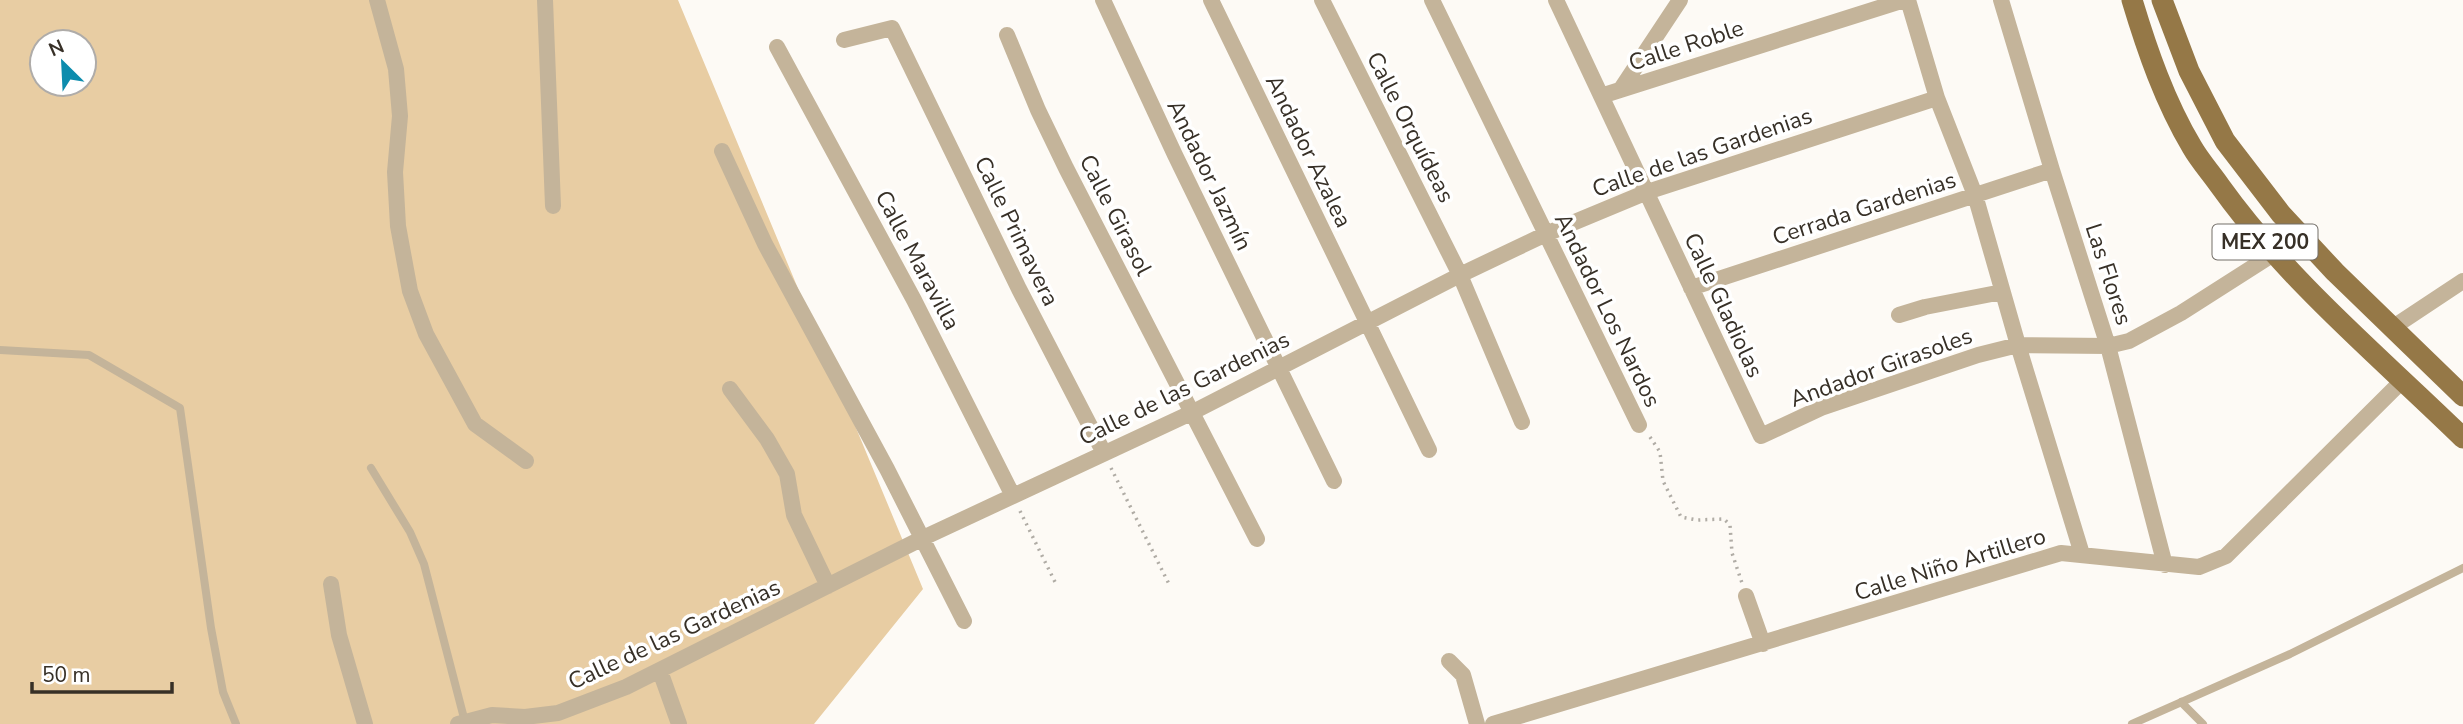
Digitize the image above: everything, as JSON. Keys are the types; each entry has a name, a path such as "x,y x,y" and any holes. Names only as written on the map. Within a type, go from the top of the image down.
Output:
{"main road":[{"name":"MEX 200","path":"2132,0 2143,38 2168,100 2193,148 2238,211 2320,301 2463,438"},
{"name":"MEX 200","path":"2162,0 2189,71 2225,141 2281,214 2335,272 2463,396"}],"street":[{"path":"377,0 397,69 400,116 395,172 398,213 410,291 426,334 475,424 526,461"},
{"path":"545,0 553,206"},
{"name":"Andador Jazmín","path":"1103,0 1334,481"},
{"name":"Andador Azalea","path":"1211,0 1429,450"},
{"name":"Calle Orquídeas","path":"1322,0 1460,275 1522,422"},
{"name":"Andador Los Nardos","path":"1432,0 1639,425"},
{"name":"Calle Gladiolas","path":"1556,0 1761,436"},
{"path":"1621,89 1680,0"},
{"path":"1906,0 1937,98 1975,195 2082,554"},
{"name":"Calle Roble","path":"1601,96 1906,0"},
{"name":"Las Flores","path":"2001,0 2108,346 2165,565"},
{"name":"Calle Primavera","path":"844,40 892,28 1019,289 1104,453"},
{"name":"Calle Girasol","path":"1007,35 1054,145 1257,539"},
{"name":"Calle Maravilla","path":"777,47 914,300 1013,496"},
{"name":"Calle de las Gardenias","path":"461,723 492,715 525,717 558,713 660,671 923,538 1191,413 1460,275 1546,234 1647,192 1937,98"},
{"path":"722,152 765,244 923,538 964,621"},
{"name":"Cerrada Gardenias","path":"1691,288 2052,170"},
{"path":"2018,345 2108,346 2129,341 2180,313 2274,253"},
{"path":"2392,328 2463,281"},
{"path":"1899,315 2002,292"},
{"name":"Andador Girasoles","path":"1761,436 1821,408 1978,355 2018,345"},
{"name":"Calle Niño Artillero","path":"1493,724 2061,553 2199,567 2226,556 2403,380"},
{"path":"730,389 767,439 787,474 794,514 828,586"},
{"path":"331,584 339,635 365,724"},
{"path":"1746,596 1763,644"},
{"path":"1449,661 1463,675 1477,724"},
{"path":"660,671 679,724"}],"lane":[{"path":"0,350 89,355 180,408 220,679 236,724"},
{"path":"372,468 410,532 424,564 461,723"},
{"path":"2132,724 2290,654 2463,568"},
{"path":"2181,702 2203,724"}],"path":[{"name":"Andador Los Nardos","path":"1639,425 1660,452 1663,481 1681,517 1724,520 1730,525 1732,553 1746,596"},
{"path":"1104,453 1169,584"},
{"path":"1013,496 1056,584"}],"shaded area":[{"path":"0,0 678,0 923,589 814,724 0,724"}]}
